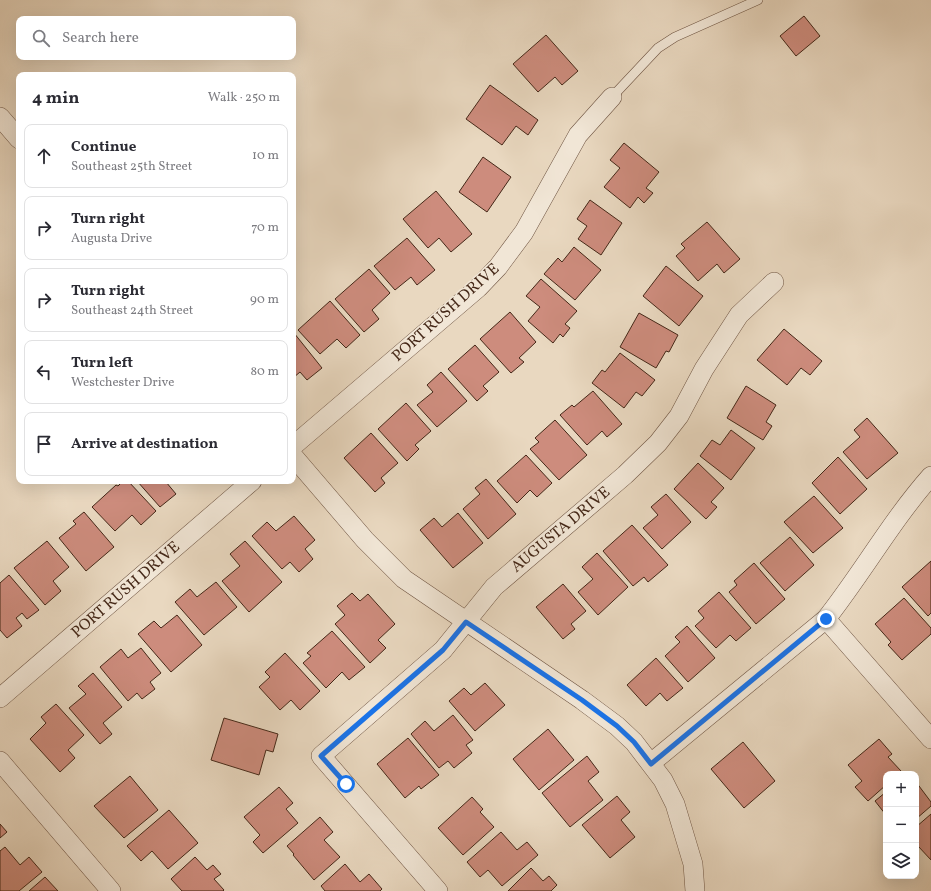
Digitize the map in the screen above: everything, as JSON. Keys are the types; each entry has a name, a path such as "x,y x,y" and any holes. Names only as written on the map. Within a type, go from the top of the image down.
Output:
{"street":[{"name":"PORT RUSH DRIVE","path":"296,443 472,293 498,267 524,232 578,135 612,97"},
{"path":"0,117 16,136"},
{"name":"AUGUSTA DRIVE","path":"438,891 321,756 443,650 494,587 625,475 658,444 679,416 704,369 739,315 774,282"},
{"path":"296,459 385,562 404,579 582,700 617,726 634,742 663,780 680,818 693,864 695,891"},
{"path":"651,764 826,619 847,591 899,514 931,476"},
{"name":"PORT RUSH DRIVE","path":"0,698 249,484"},
{"path":"826,619 931,739"},
{"path":"0,761 111,891"}],"lane":[{"path":"612,97 658,48 675,38 758,0"}],"building":[{"path":"804,16 820,36 796,56 780,36"},
{"path":"546,35 578,71 562,85 555,77 538,92 513,64"},
{"path":"490,85 538,120 528,135 516,126 502,145 466,119"},
{"path":"624,143 659,172 646,188 653,193 644,203 638,197 630,208 604,187 620,168 610,160"},
{"path":"483,157 511,177 487,212 459,192"},
{"path":"436,191 472,234 451,252 439,238 428,248 403,219"},
{"path":"590,200 622,223 601,255 578,239 587,226 577,219"},
{"path":"707,222 740,259 724,273 717,264 698,281 676,256 685,248 681,244"},
{"path":"407,238 435,270 417,285 411,277 395,290 374,266"},
{"path":"574,247 601,270 575,300 544,274 558,258 562,262"},
{"path":"666,266 703,296 679,326 643,296"},
{"path":"369,269 390,293 372,310 379,319 364,332 335,299"},
{"path":"541,279 577,311 565,324 570,328 563,337 560,334 553,343 528,321 540,307 526,296"},
{"path":"330,301 360,335 346,348 337,339 320,354 298,330"},
{"path":"510,312 536,342 519,358 524,362 511,373 480,339"},
{"path":"639,313 678,335 669,352 666,351 656,368 620,347"},
{"path":"784,329 822,361 810,375 801,368 787,385 757,360"},
{"path":"296,336 322,368 307,380 300,372 296,375"},
{"path":"475,345 499,372 483,386 488,391 477,401 448,369"},
{"path":"620,353 655,380 642,396 636,392 624,408 592,383 602,370 605,372"},
{"path":"441,372 467,401 437,427 417,405 433,392 427,385"},
{"path":"746,386 776,405 766,422 772,426 763,440 727,418"},
{"path":"593,391 622,424 607,437 602,431 587,445 560,415 572,405 574,407"},
{"path":"406,403 431,431 415,445 419,449 407,461 378,429"},
{"path":"867,418 898,453 867,479 843,452 860,437 854,430"},
{"path":"555,420 587,455 559,480 530,449 539,442 535,438"},
{"path":"731,430 755,448 731,480 700,456 712,440 720,445"},
{"path":"371,433 398,463 381,478 385,483 375,492 344,458"},
{"path":"526,455 552,483 537,497 530,490 517,503 497,481"},
{"path":"838,457 867,489 840,514 812,483"},
{"path":"698,463 724,488 711,502 717,507 706,519 674,489"},
{"path":"486,479 516,514 488,539 463,509 480,494 475,488"},
{"path":"120,484 131,484 156,511 141,525 132,515 115,531 92,507 116,485 118,486"},
{"path":"140,484 168,484 176,494 160,507"},
{"path":"666,494 691,522 662,549 643,528 658,515 651,507"},
{"path":"814,496 843,528 813,553 784,522"},
{"path":"84,512 114,547 86,571 59,538 76,524 73,521"},
{"path":"458,513 483,543 453,568 420,530 434,518 442,527"},
{"path":"294,516 315,540 305,549 313,559 299,572 290,562 282,569 252,536 267,522 276,531"},
{"path":"632,525 668,565 648,582 644,577 633,586 603,551"},
{"path":"790,537 814,565 785,591 760,563"},
{"path":"47,541 69,567 53,581 61,591 45,605 14,568"},
{"path":"245,541 282,582 249,612 222,581 240,566 230,554"},
{"path":"597,553 628,587 598,615 578,592 593,579 582,567"},
{"path":"931,561 931,613 928,616 902,587"},
{"path":"754,563 785,599 756,624 729,592 737,585 734,581"},
{"path":"9,575 39,610 27,619 22,613 16,618 22,626 7,638 0,630 0,583"},
{"path":"216,582 237,607 204,635 175,602 190,589 197,597"},
{"path":"563,584 586,611 571,624 575,629 563,639 536,607"},
{"path":"719,592 751,628 736,641 730,635 716,648 695,626 704,618 698,611"},
{"path":"352,593 360,601 368,594 395,624 378,640 386,648 370,663 335,624 345,615 337,606"},
{"path":"904,598 931,628 931,634 902,660 888,645 891,642 875,624"},
{"path":"177,615 202,645 171,672 138,634 154,621 161,628"},
{"path":"687,626 715,658 688,682 665,656 680,642 675,637"},
{"path":"332,631 365,667 349,680 342,672 326,688 303,663 311,656 307,653"},
{"path":"141,648 161,673 150,682 155,689 142,699 137,693 128,701 100,667 121,649 128,658"},
{"path":"285,653 320,691 300,710 291,700 280,710 259,687 270,677 265,672"},
{"path":"656,658 683,688 667,701 660,693 646,706 627,685"},
{"path":"93,673 122,707 103,723 112,734 100,744 69,708 86,694 78,686"},
{"path":"485,683 505,705 475,731 449,701 464,688 471,695"},
{"path":"56,704 84,735 68,750 75,758 60,772 30,739 46,723 41,717"},
{"path":"453,715 473,740 466,745 472,753 454,768 448,761 439,768 411,734 425,721 434,731"},
{"path":"224,718 278,734 273,752 266,750 259,775 211,760"},
{"path":"548,729 574,760 539,790 513,759"},
{"path":"408,738 439,775 421,789 419,786 405,798 377,764"},
{"path":"879,739 892,754 888,757 901,771 883,771 883,788 868,801 855,787 862,781 848,765"},
{"path":"743,742 775,781 744,808 711,769"},
{"path":"587,756 599,772 588,781 603,800 570,827 542,793"},
{"path":"130,776 158,810 124,838 94,806"},
{"path":"919,786 931,802 931,806 919,816"},
{"path":"279,787 293,803 286,809 298,823 263,853 253,842 260,835 244,817"},
{"path":"883,794 883,811 875,801"},
{"path":"617,796 630,812 621,820 635,837 610,858 582,825"},
{"path":"472,797 483,809 480,812 494,827 463,855 438,828"},
{"path":"169,810 198,843 168,869 152,851 141,861 127,846"},
{"path":"931,814 931,860 919,847 919,824"},
{"path":"320,817 333,832 324,840 340,857 314,880 287,846"},
{"path":"0,824 7,832 0,838"},
{"path":"501,832 517,850 527,842 538,855 502,886 488,870 480,877 467,862"},
{"path":"5,847 20,865 29,857 42,872 19,891 0,891 0,851"},
{"path":"195,857 207,870 213,865 221,874 214,879 224,890 223,891 182,891 171,879"},
{"path":"345,864 360,882 369,874 382,889 380,891 325,891 321,886"},
{"path":"531,868 543,881 549,876 557,885 551,891 508,891"},
{"path":"45,877 58,891 29,891"}],"route":[{"path":"346,784 321,756 443,650 466,622 582,700 617,726 634,742 651,764 826,619"}]}
